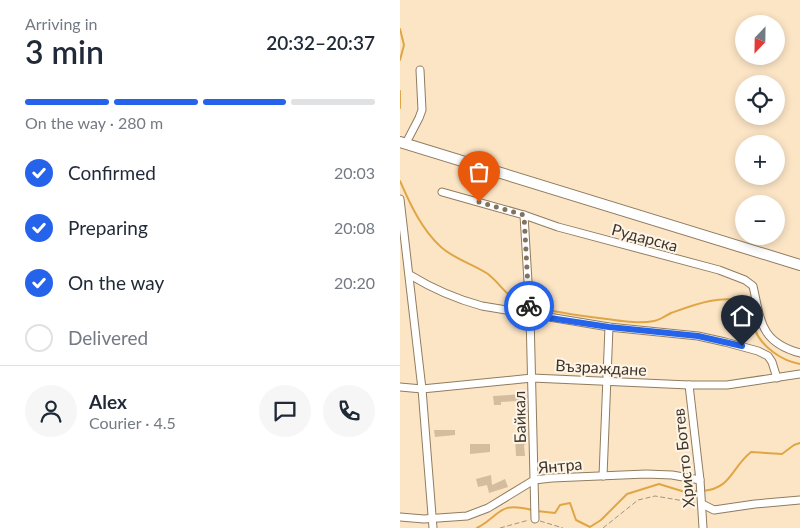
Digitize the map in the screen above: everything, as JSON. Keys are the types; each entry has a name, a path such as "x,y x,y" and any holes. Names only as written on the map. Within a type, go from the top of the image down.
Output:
{"highway":[{"path":"403,142 800,265"}],"street":[{"path":"403,142 419,118 422,110 420,70"},
{"name":"Рударска","path":"442,192 524,215 558,227 719,270 745,280 753,286 760,320 768,336 776,343 800,353"},
{"path":"400,199 422,389 433,528"},
{"name":"Байкал","path":"524,215 532,378 535,519"},
{"path":"410,275 430,287 462,301 529,308 609,327 698,336 758,351 768,356 777,378"},
{"path":"603,476 609,327"},
{"name":"Възраждане","path":"400,387 422,389 532,378 727,386 800,374"},
{"name":"Христо Ботев","path":"689,385 703,528"},
{"name":"Янтра","path":"400,517 432,519 467,516 488,508 534,480 572,476 646,474 672,475 700,482"},
{"path":"701,502 714,510 800,500"}],"path":[{"path":"603,528 638,500 656,496 701,502"},
{"path":"500,528 535,519 563,528"}],"building":[{"path":"526,394 527,412 520,412 519,401 501,402 501,405 494,405 493,396"},
{"path":"434,430 455,430 455,435 435,437"},
{"path":"515,438 526,438 526,444 524,445 525,456 516,456"},
{"path":"470,444 490,444 490,452 470,454"},
{"path":"491,475 492,485 505,479 508,487 489,493 487,485 478,487 476,479"}],"waterway":[{"path":"400,29 404,45 400,60"},
{"path":"400,91 400,108"},
{"path":"400,181 422,225 441,247 488,274 514,299 527,305"},
{"path":"531,306 550,311 642,322 660,319 671,313 708,301 737,300 746,303 755,330 762,342 786,360 800,364"},
{"path":"703,491 713,489 726,482 744,458 751,452 782,454 800,443"},
{"path":"537,511 555,513 560,505 570,503 576,520 590,527 601,520 627,494 659,484 685,492 698,491"},
{"path":"477,528 506,508 532,510"}],"way so far":[{"path":"479,202 524,215 529,306"}],"route":[{"path":"529,306 530,315 609,327 698,336 742,346"}]}
